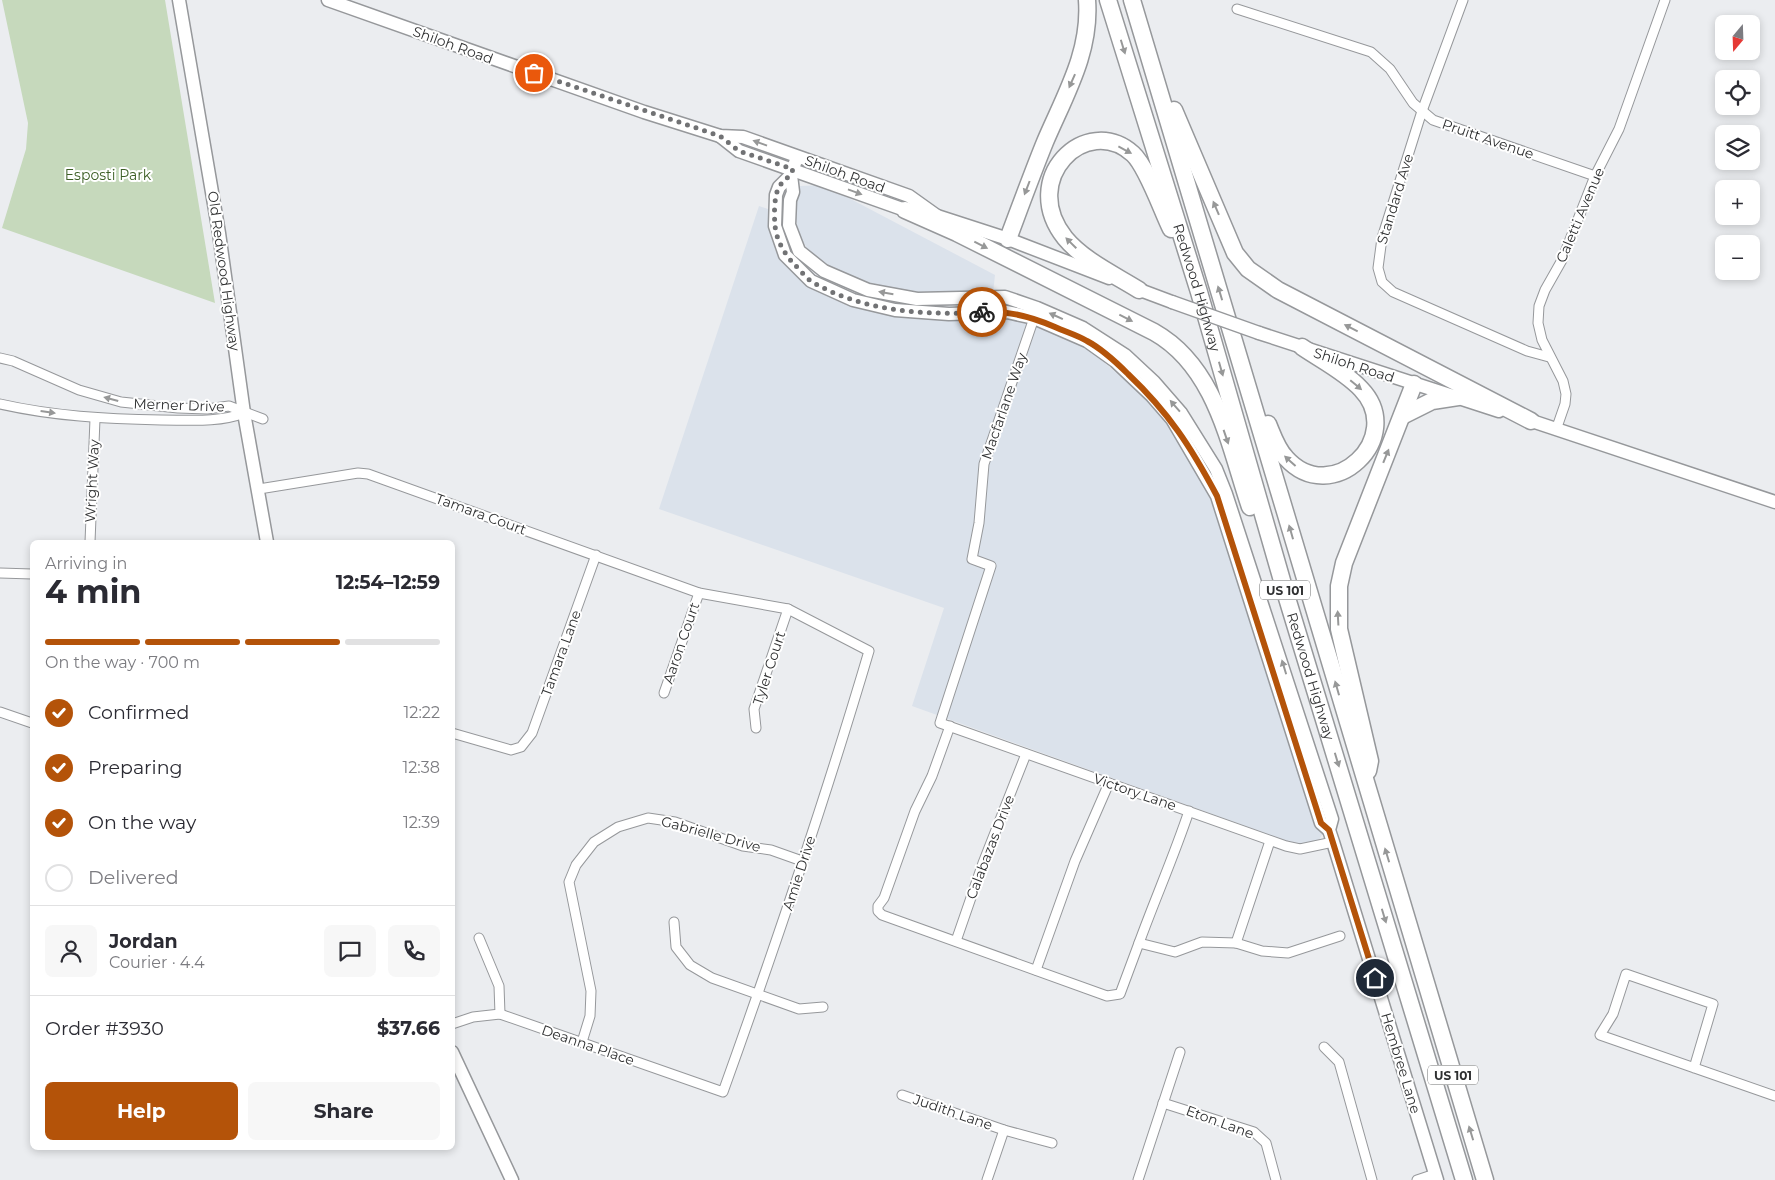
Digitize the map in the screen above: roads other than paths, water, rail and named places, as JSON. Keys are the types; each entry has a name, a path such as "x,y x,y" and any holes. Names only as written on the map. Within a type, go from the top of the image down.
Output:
{"highway":[{"path":"1008,239 1045,143 1079,66 1086,33 1087,0"},
{"name":"Redwood Highway","path":"1108,0 1199,292 1287,598 1464,1180"},
{"name":"Redwood Highway","path":"1132,0 1485,1180"},
{"path":"1142,35 1236,253 1248,269 1278,290 1531,421"},
{"path":"1140,290 1079,252 1064,237 1055,220 1048,197 1052,174 1064,157 1083,145 1102,142 1113,144 1133,154 1141,163 1199,292"},
{"path":"905,210 957,233 1154,332 1167,339 1186,356 1212,395 1252,511 1287,598"},
{"path":"1238,350 1276,443 1286,458 1300,469 1316,474 1334,475 1352,468 1366,452 1375,430 1373,410 1362,389 1302,347"},
{"path":"1366,785 1370,761 1339,629 1339,586 1344,563 1414,384"},
{"path":"1402,416 1432,401 1458,398"}],"main road":[{"name":"Old Redwood Highway","path":"179,0 220,233 244,413 259,489 266,540"},
{"name":"Shiloh Road","path":"328,0 644,112 720,136 743,137 909,196 937,216"},
{"name":"Shiloh Road","path":"720,136 739,151 792,172 905,210 937,216 1008,239 1259,333 1775,502"},
{"name":"Hembree Lane","path":"797,157 792,172 793,192 790,200 789,225 799,251 824,271 868,290 917,299 1005,297 1036,313 1083,328 1125,355 1154,382 1181,412 1216,469 1273,634 1332,819 1331,836 1436,1177"},
{"name":"Hembree Lane","path":"792,172 779,187 776,195 775,226 784,254 810,281 853,300 895,310 949,314 1036,313"},
{"path":"895,310 909,305 945,308 952,306 957,299"},
{"path":"455,1058 512,1180"}],"street":[{"name":"Standard Ave","path":"1463,0 1422,112 1382,238 1378,268 1382,282 1393,292 1527,351 1549,358"},
{"name":"Caletti Avenue","path":"1556,430 1565,404 1566,394 1564,381 1549,358 1538,323 1539,306 1544,290 1562,260 1595,176 1619,129 1665,0"},
{"name":"Pruitt Avenue","path":"1237,10 1371,52 1390,69 1413,103 1433,120 1595,176"},
{"name":"Macfarlane Way","path":"940,723 992,566 972,559 984,464 993,431 1036,313"},
{"name":"Merner Drive","path":"0,358 13,361 79,390 121,402 198,408 229,406 244,413 263,418"},
{"name":"Merner Drive","path":"0,404 95,419 196,421 231,418 244,413"},
{"name":"Wright Way","path":"90,540 95,419"},
{"name":"Tamara Court","path":"259,489 358,473 368,474 699,593 788,609 869,651"},
{"name":"Tamara Lane","path":"455,734 502,749 511,750 521,747 532,733 596,555"},
{"path":"0,573 30,574"},
{"name":"Aaron Court","path":"664,693 699,593"},
{"name":"Tyler Court","path":"756,728 754,709 788,609"},
{"name":"Amie Drive","path":"723,1092 841,746 869,651"},
{"path":"0,712 30,722"},
{"name":"Victory Lane","path":"940,723 1270,841 1300,849 1331,836"},
{"path":"950,726 932,776 915,811 884,898 878,906 878,911 887,918 1114,996 1120,994 1189,811"},
{"name":"Calabazas Drive","path":"956,941 982,863 1026,754"},
{"path":"1036,970 1075,861 1108,783"},
{"name":"Gabrielle Drive","path":"582,1042 590,1016 591,991 569,882 576,865 594,842 618,827 648,818 675,822 743,846 771,850 802,861"},
{"path":"1236,943 1270,841"},
{"path":"674,922 676,947 690,965 712,978 799,1009 823,1008"},
{"path":"1139,943 1175,952 1202,942 1236,943 1262,951 1288,953 1340,936"},
{"path":"478,938 499,986 500,1014"},
{"path":"1694,1068 1713,1004 1626,974 1613,1014 1600,1035 1694,1068 1775,1096"},
{"name":"Deanna Place","path":"455,1023 473,1017 500,1014 723,1092"},
{"path":"1324,1047 1339,1062 1372,1180"},
{"path":"1138,1180 1180,1052"},
{"name":"Judith Lane","path":"902,1095 1004,1130 1052,1143"},
{"name":"Eton Lane","path":"1164,1103 1254,1132 1266,1143 1276,1180"},
{"path":"987,1180 1004,1130"},
{"path":"1417,1180 1436,1177"}],"park label":[{"name":"Esposti Park","path":"108,175"}]}
